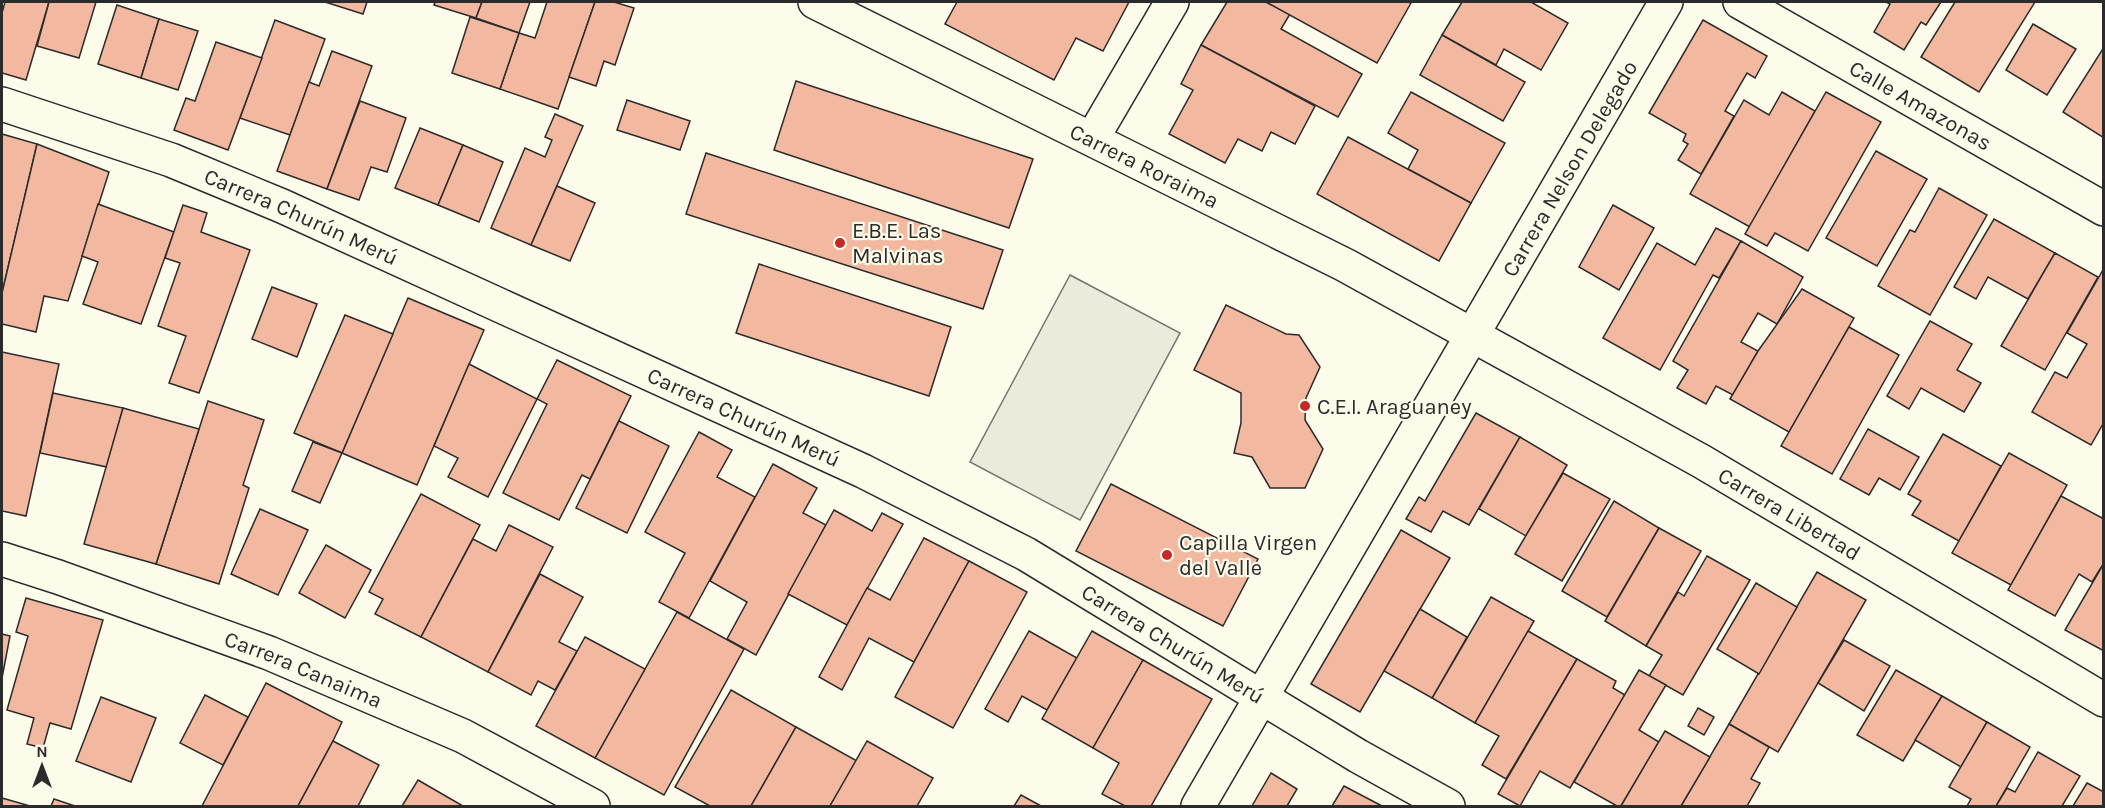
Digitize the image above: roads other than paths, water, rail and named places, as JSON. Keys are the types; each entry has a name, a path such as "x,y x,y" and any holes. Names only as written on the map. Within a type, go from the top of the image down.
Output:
{"street":[{"name":"Carrera Roraima","path":"814,2 1345,265 1472,335"},
{"path":"1092,139 1172,2"},
{"name":"Carrera Nelson Delegado","path":"1198,807 1666,2"},
{"name":"Calle Amazonas","path":"1740,2 2103,209"},
{"name":"Carrera Churún Merú","path":"2,104 171,160 282,206 863,471 1026,554 1358,756 1449,807"},
{"name":"Carrera Libertad","path":"1472,335 1701,461 2103,700"},
{"name":"Carrera Canaima","path":"2,559 58,577 291,662 463,736 593,807"}],"place":[{"name":"E.B.E. Las Malvinas","path":"840,243"},
{"name":"C.E.I. Araguaney","path":"1305,406"},
{"name":"Capilla Virgen del Valle","path":"1167,555"}]}
